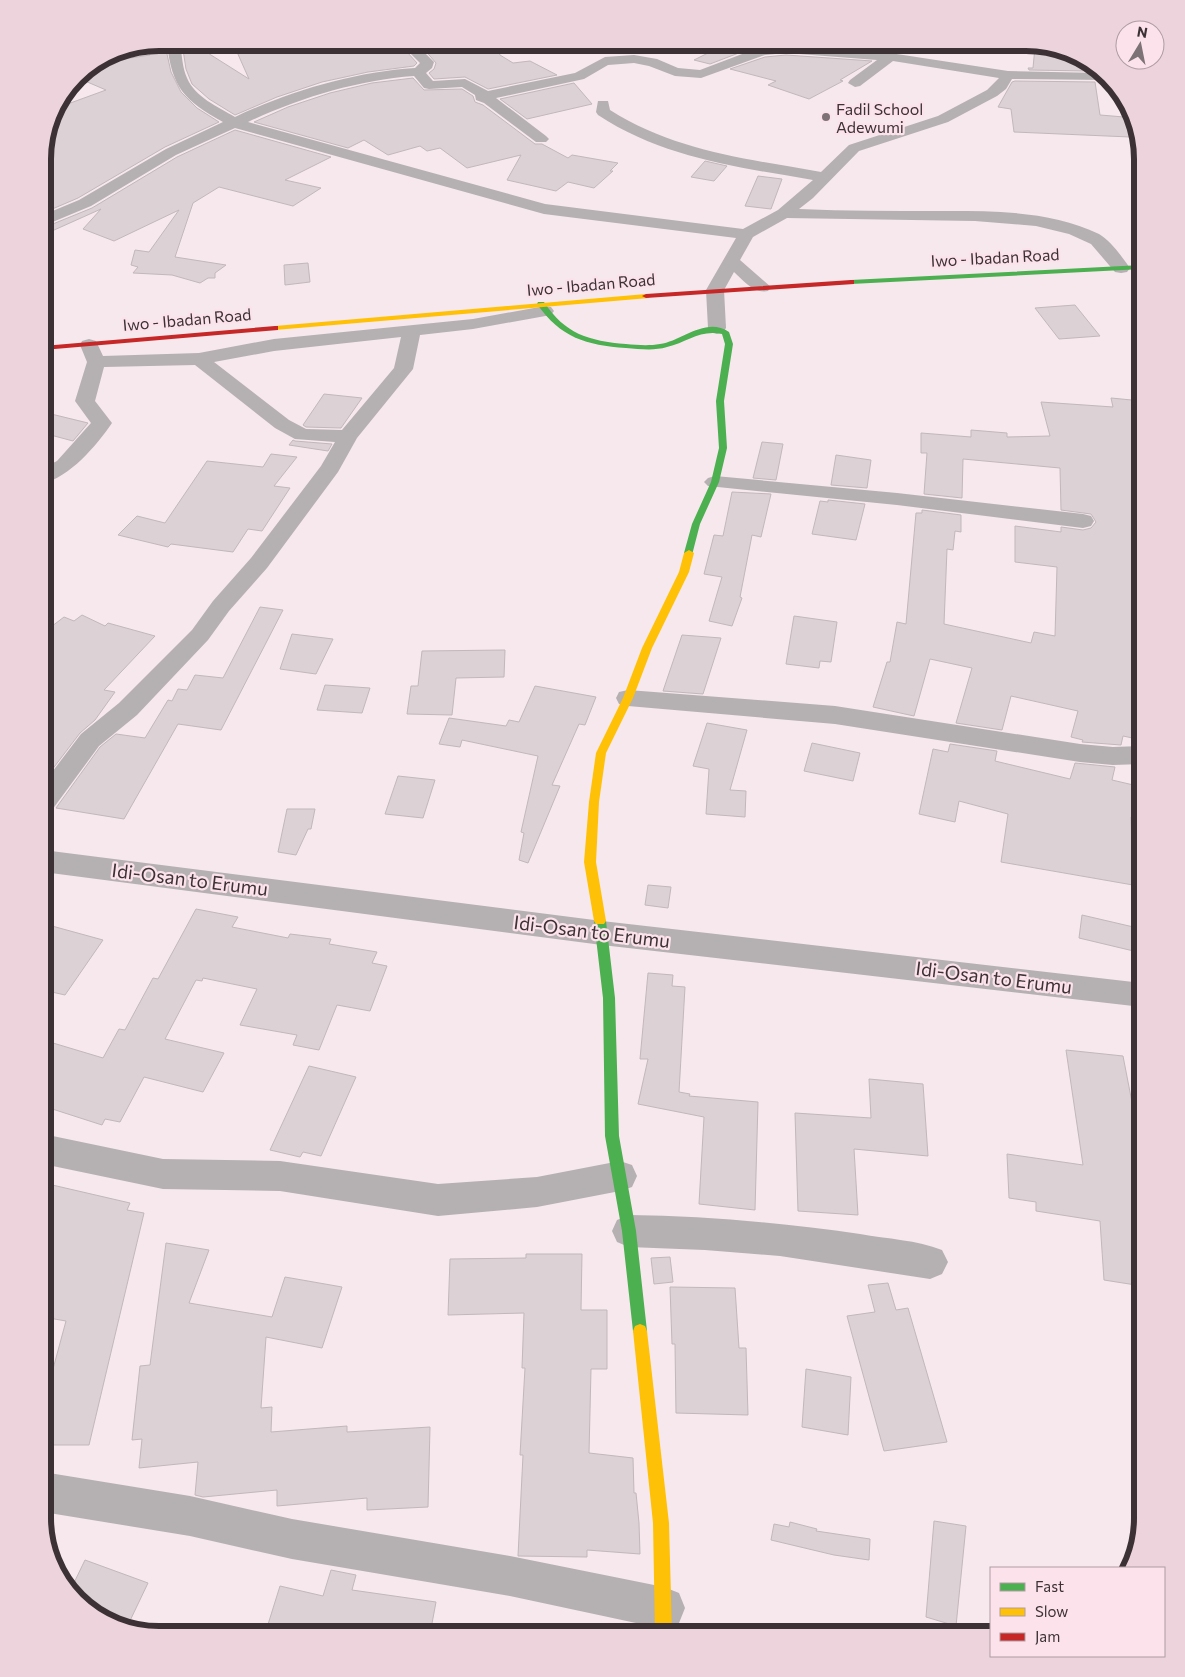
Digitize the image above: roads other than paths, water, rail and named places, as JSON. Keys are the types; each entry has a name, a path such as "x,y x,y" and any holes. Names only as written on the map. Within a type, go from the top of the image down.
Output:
{"street":[{"path":"175,51 180,77 185,86 211,109 235,123 544,210 746,234"},
{"path":"51,218 85,203 171,152 235,123 313,92 387,74 418,72 427,62 415,51"},
{"path":"481,97 579,76 605,61 634,59 652,62 675,72 701,74 742,58 766,51"},
{"path":"812,51 890,57 1008,75 1094,77"},
{"path":"855,83 890,57"},
{"path":"418,72 429,85 465,83 486,96 481,97"},
{"path":"717,328 715,290 746,234 784,213 807,195 854,148 943,119 992,93 1001,86 1008,75"},
{"path":"481,97 489,100 541,139"},
{"path":"603,104 603,112 620,124 656,141 710,156 823,177"},
{"path":"784,213 817,215 990,216 1061,226 1095,238 1121,268"},
{"path":"732,261 762,287"},
{"name":"Iwo - Ibadan Road","path":"51,349 92,353 715,290 1134,267"},
{"path":"51,472 64,465 102,422 85,401 92,353 198,359 274,345 473,324 543,308 559,326 578,339 603,344 661,347 674,343 695,330 717,328 725,332 729,344 720,400 723,448 715,482 696,524 684,572 647,648 628,698 601,753 594,802 590,862 602,933 609,998 612,1136 629,1232 661,1522 664,1621 510,1576 292,1539 190,1516 51,1493"},
{"path":"51,792 90,740 128,709 200,635 220,606 259,563 332,468 348,436 403,369 411,332"},
{"path":"198,359 282,424 302,435 348,436"},
{"path":"715,482 897,499 1083,521"},
{"path":"628,698 835,715 922,730 1021,742 1080,753 1113,756 1134,755"},
{"name":"Idi-Osan to Erumu","path":"51,861 602,933 1134,993"},
{"path":"51,1151 163,1174 280,1176 438,1200 537,1192 620,1176"},
{"path":"629,1232 677,1231 818,1243 930,1262"}],"place":[{"name":"Fadil School Adewumi","path":"826,117"}]}
